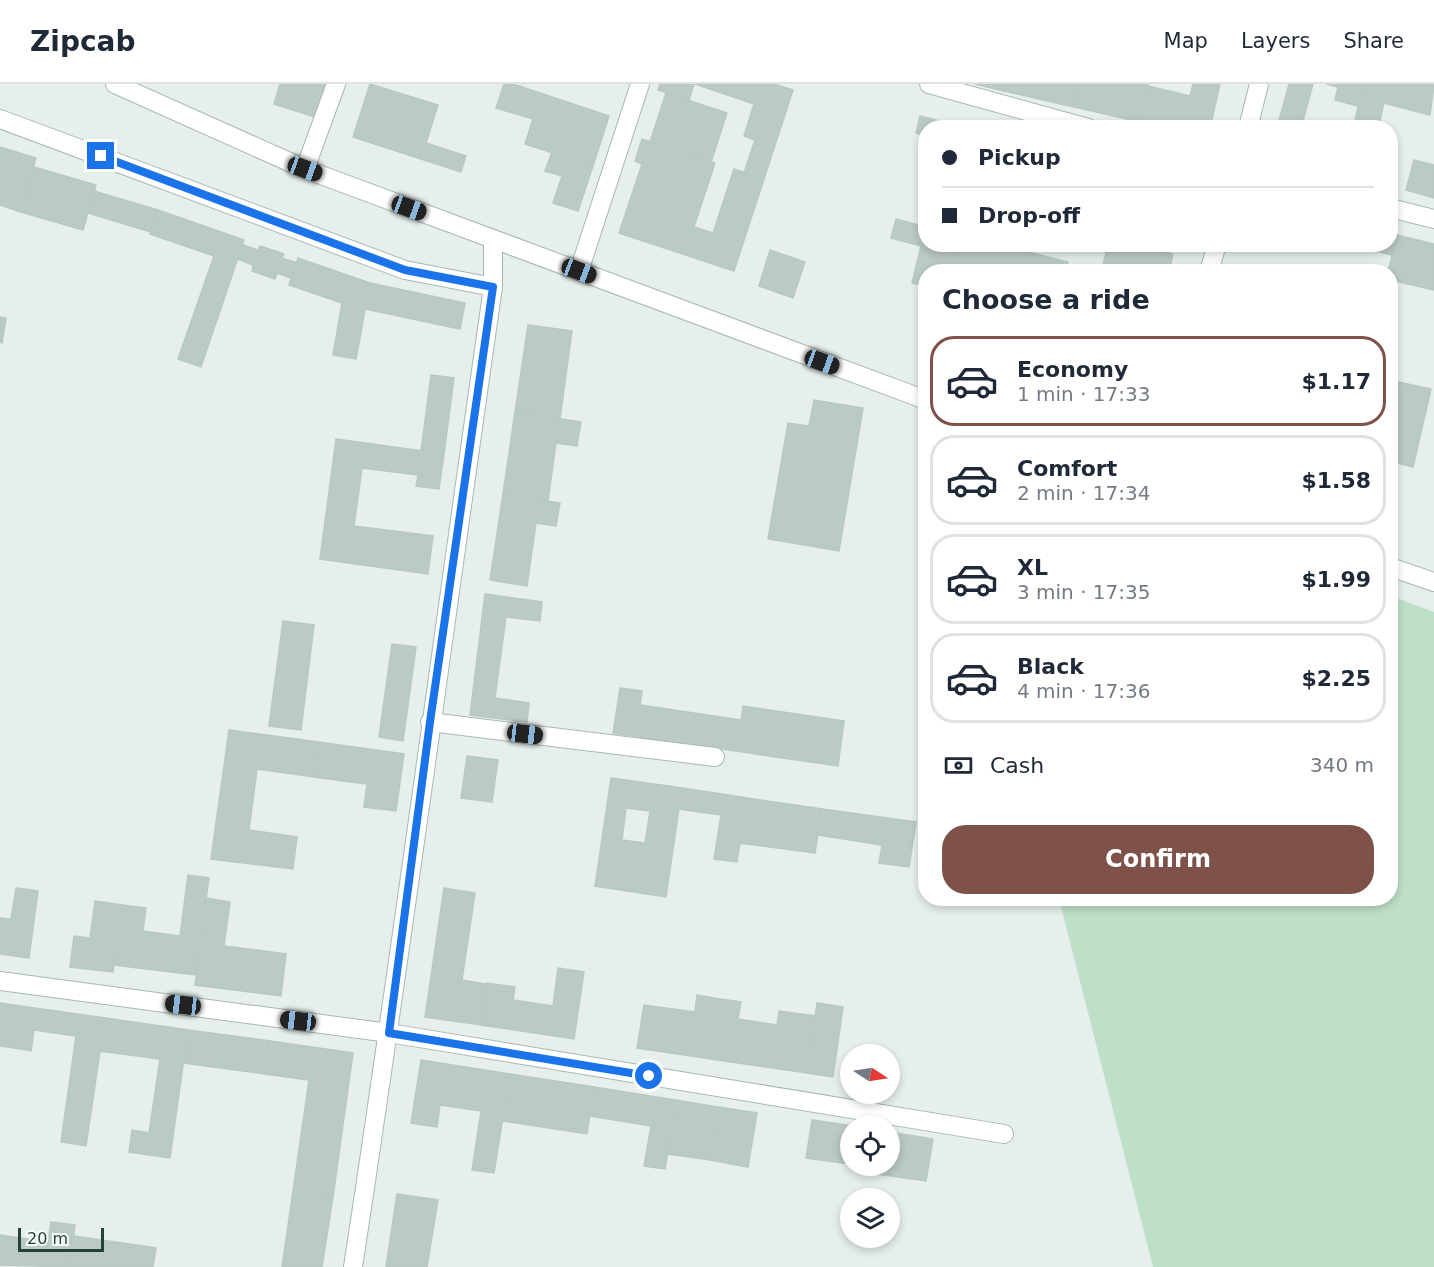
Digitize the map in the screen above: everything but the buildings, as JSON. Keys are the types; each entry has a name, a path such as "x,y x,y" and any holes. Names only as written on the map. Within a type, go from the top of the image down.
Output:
{"street":[{"path":"115,84 305,169 918,397"},
{"path":"305,169 336,84"},
{"path":"579,271 640,84"},
{"path":"929,84 1059,120"},
{"path":"1250,120 1259,84"},
{"path":"0,119 405,270 493,287"},
{"path":"1398,209 1434,219"},
{"path":"353,1267 389,1033 430,722 493,287 493,239"},
{"path":"1398,570 1434,582"},
{"path":"430,722 715,757"},
{"path":"0,981 389,1033 1004,1134"}],"green space":[{"path":"1398,599 1434,612 1434,1267 1153,1267 1061,906 1398,906"}],"route":[{"path":"101,156 405,270 493,287 430,722 389,1033 649,1076"}]}
